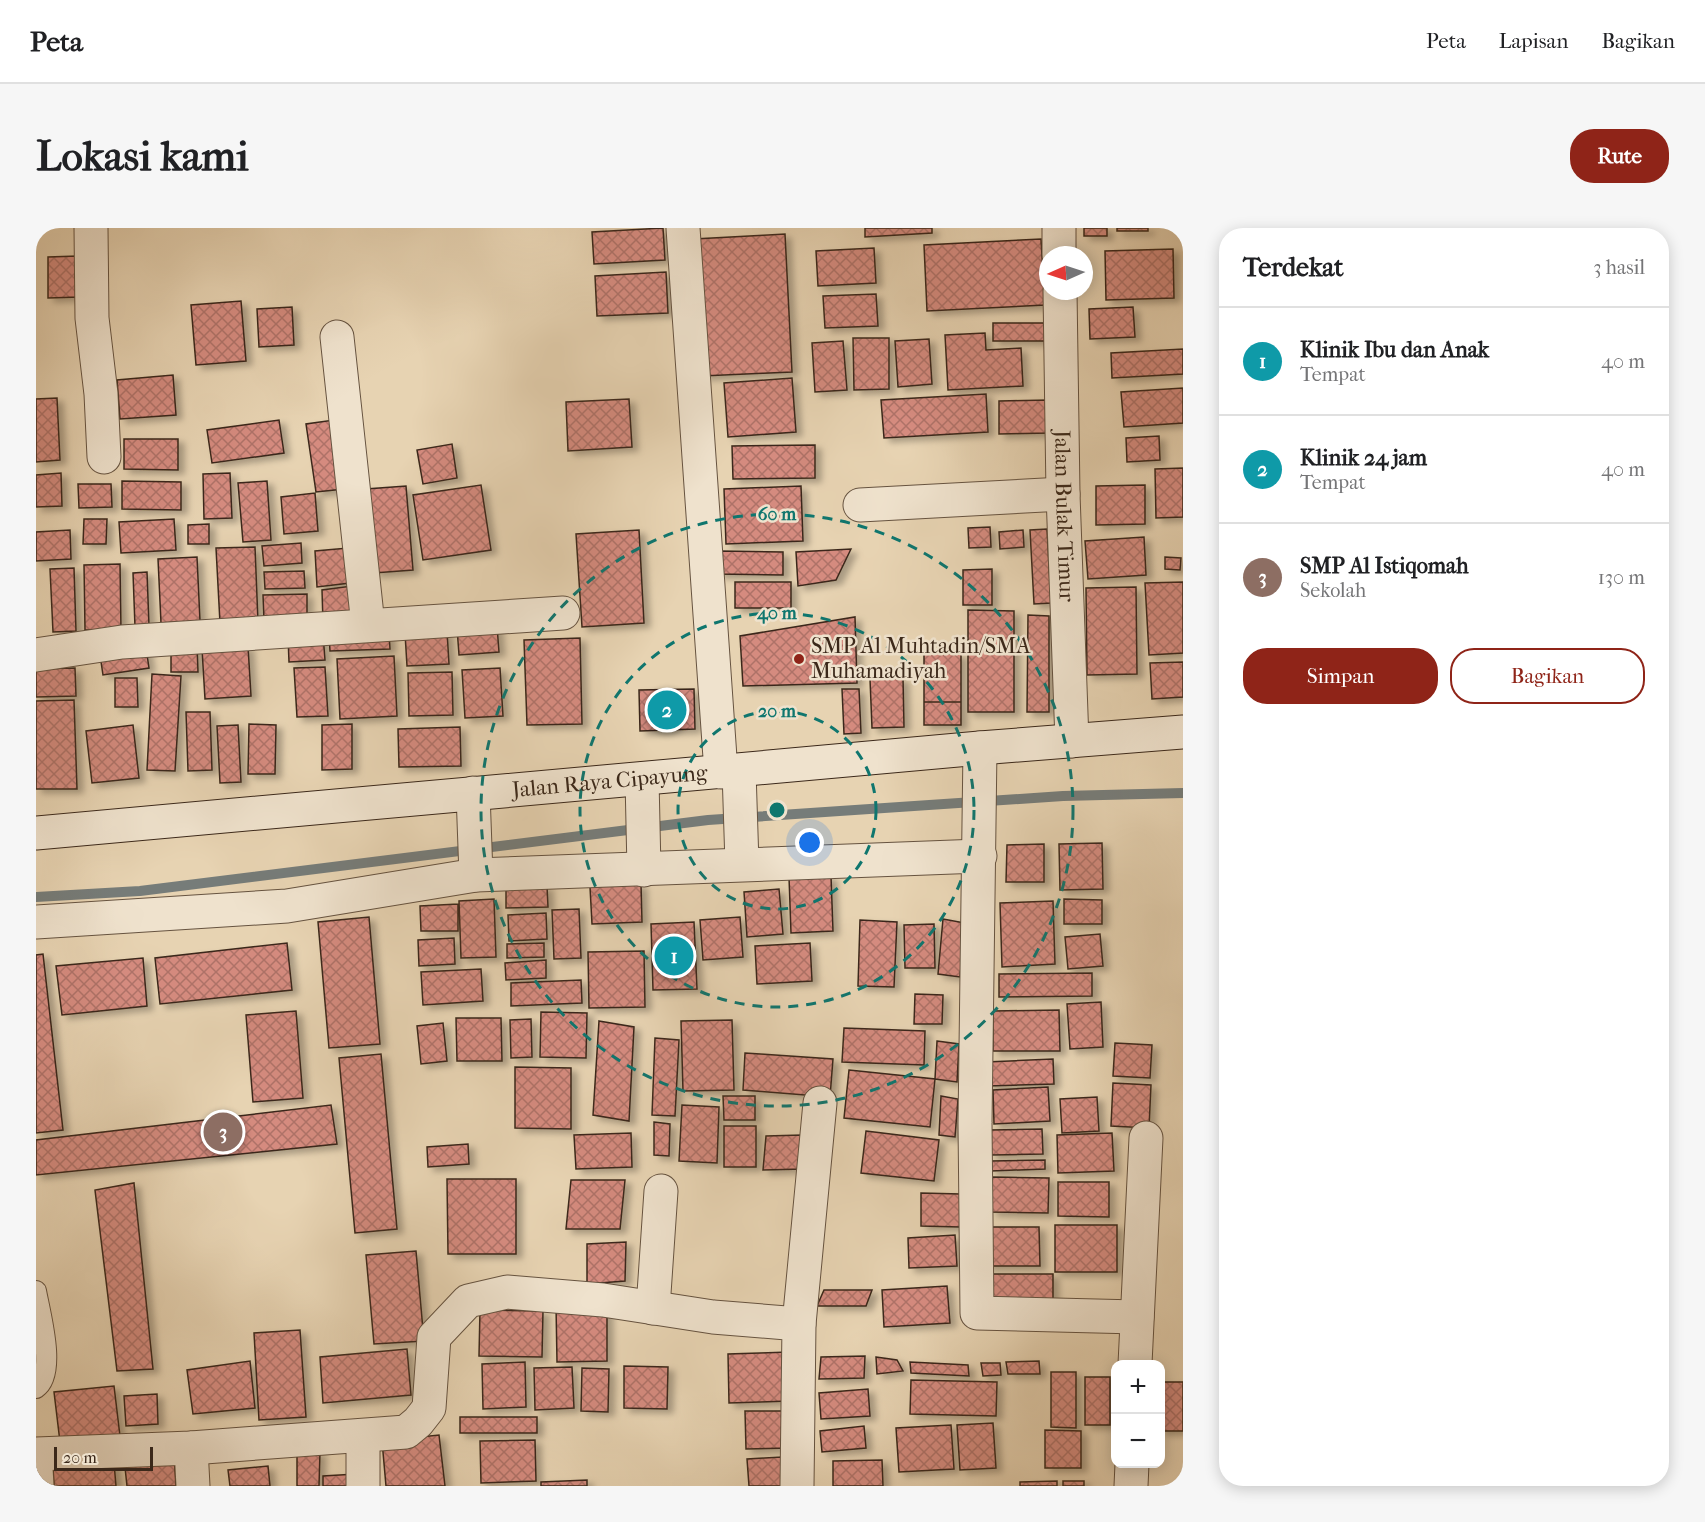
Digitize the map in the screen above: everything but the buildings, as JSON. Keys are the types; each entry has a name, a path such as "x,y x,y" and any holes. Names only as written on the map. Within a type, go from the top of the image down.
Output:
{"street":[{"path":"91,228 92,318 101,394 104,457"},
{"path":"683,228 742,856"},
{"path":"1059,228 1059,246"},
{"name":"Jalan Bulak Timur","path":"1060,300 1071,741"},
{"path":"337,337 368,625"},
{"path":"860,505 1064,494"},
{"path":"36,655 122,642 563,613"},
{"name":"Jalan Raya Cipayung","path":"36,833 642,794 733,779 979,758 1071,741 1183,732"},
{"path":"979,758 980,843 975,1124 977,1313 1137,1317"},
{"path":"642,794 644,863"},
{"path":"473,806 476,868"},
{"path":"36,922 287,906 476,868 644,863 980,843"},
{"path":"797,1486 799,1324 820,1103"},
{"path":"1135,1360 1146,1138"},
{"path":"653,1308 661,1191"},
{"path":"36,1454 191,1448 405,1432 418,1422 429,1408 434,1337 468,1301 507,1292 603,1300 713,1317 799,1324"},
{"path":"363,1436 363,1486"},
{"path":"191,1448 194,1486"},
{"path":"36,1468 37,1486"},
{"path":"1131,1486 1132,1468"}],"lane":[{"path":"36,1291 46,1355 46,1376 36,1388"}],"waterway":[{"path":"36,897 140,891 708,820 1063,796 1183,793"}],"place":[{"name":"SMP Al Muhtadin/SMA Muhamadiyah","path":"799,659"},
{"name":"Klinik 24 jam","path":"667,710"},
{"name":"Klinik Ibu dan Anak","path":"674,956"},
{"name":"SMP Al Istiqomah","path":"223,1132"}]}
